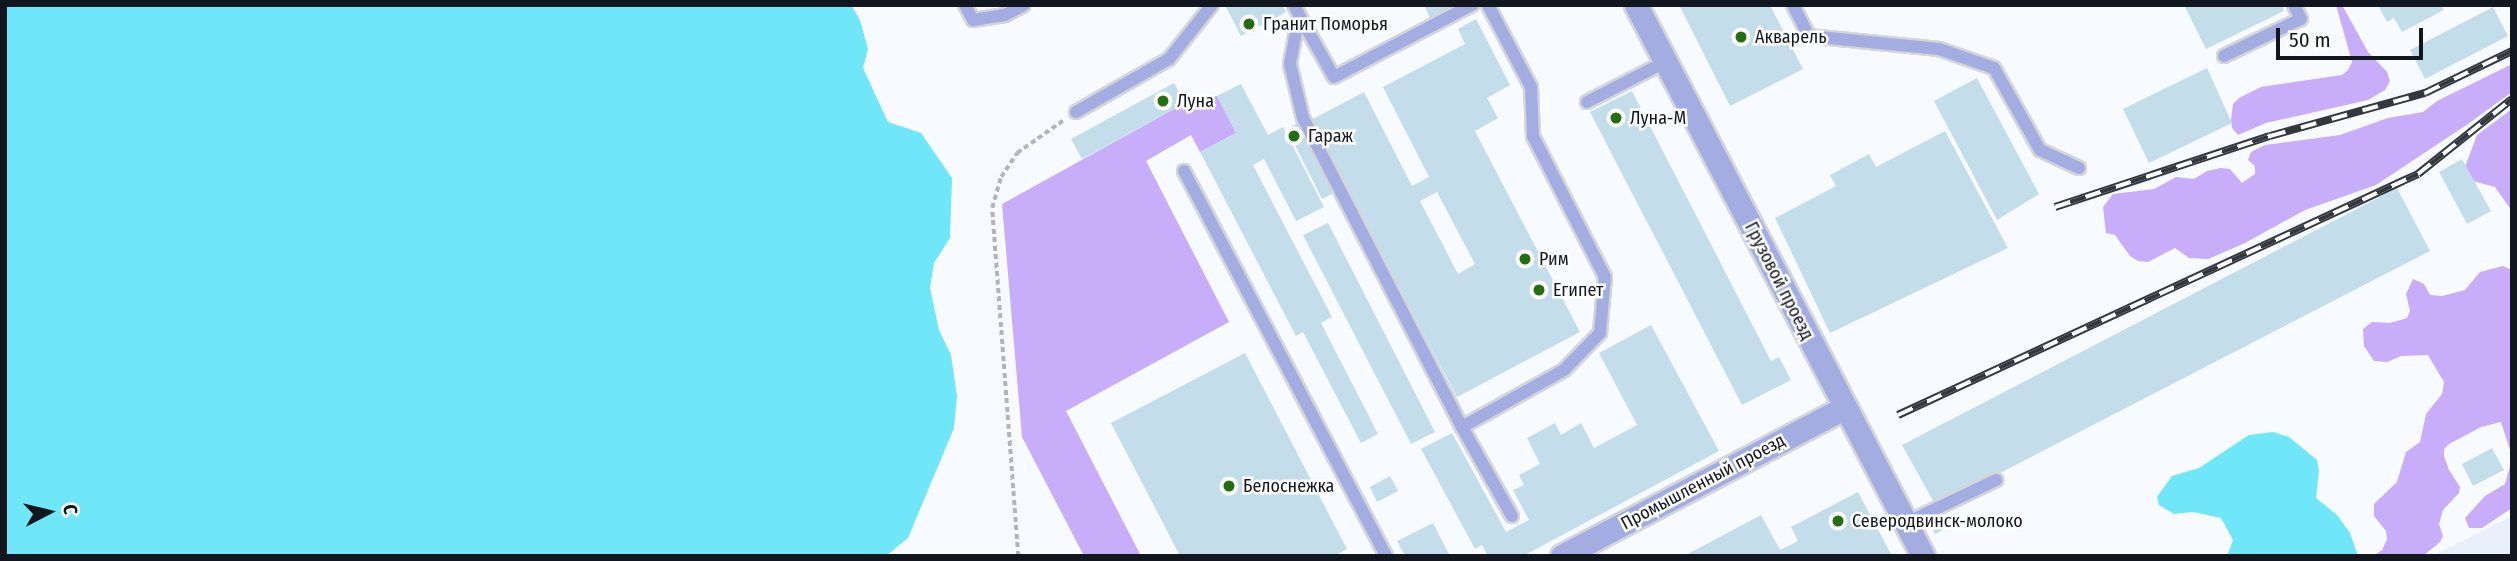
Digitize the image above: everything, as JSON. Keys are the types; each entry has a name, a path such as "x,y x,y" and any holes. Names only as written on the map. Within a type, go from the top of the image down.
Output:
{"street":[{"name":"Грузовой проезд","path":"1636,5 1923,556"},
{"name":"Промышленный проезд","path":"1562,556 1844,408"}],"lane":[{"path":"965,5 973,20 1005,15 1024,5"},
{"path":"1076,112 1170,58 1212,5"},
{"path":"1297,10 1334,77 1472,5"},
{"path":"1462,427 1564,370 1600,333 1605,276 1533,136 1531,87 1488,5"},
{"path":"1794,5 1809,36 1939,48 1994,68 2040,150 2079,168"},
{"path":"2224,56 2301,19 2294,5"},
{"path":"1297,10 1290,64 1303,118 1462,427 1512,516"},
{"path":"1587,102 1665,62"},
{"path":"1184,171 1381,554"},
{"path":"1906,523 1996,480"}],"path":[{"path":"1018,556 992,208 1001,177 1017,153 1076,112"}],"shaded area":[{"path":"2336,5 2342,5 2368,52 2387,72 2390,81 2385,90 2368,100 2266,123 2238,135 2232,128 2231,120 2233,104 2239,98 2261,87 2342,75 2348,70 2352,62"},
{"path":"2512,64 2512,92 2376,185 2305,210 2245,243 2208,259 2189,258 2175,248 2148,262 2138,261 2130,256 2115,235 2106,233 2103,207 2113,194 2154,189 2176,177 2194,179 2207,171 2221,168 2230,169 2242,183 2255,174 2255,166 2248,160 2251,152 2265,145 2340,135 2388,118 2423,112 2437,101"},
{"path":"1217,96 1236,133 1200,152 1191,135 1146,161 1229,322 1066,411 1141,556 1084,556 1022,437 1002,204 1185,103"},
{"path":"2512,109 2512,211 2495,187 2469,180 2465,167 2477,135"},
{"path":"2503,266 2512,270 2512,456 2501,422 2481,427 2449,444 2444,449 2444,456 2460,487 2459,493 2443,510 2439,524 2443,536 2440,542 2423,556 2373,556 2382,550 2387,539 2386,531 2374,516 2374,504 2397,482 2406,452 2420,442 2426,414 2442,394 2444,382 2428,355 2401,356 2387,362 2374,361 2364,346 2363,329 2372,322 2390,323 2407,318 2410,311 2406,294 2413,279 2424,284 2430,295 2442,296 2465,290 2480,272"},
{"path":"2512,459 2512,508 2482,528 2469,528 2465,518 2485,496 2505,484"},
{"path":"2512,516 2512,556 2433,556"}],"water":[{"path":"5,5 851,5 860,20 868,49 863,68 888,122 921,133 952,178 950,238 934,263 930,288 939,330 951,355 957,396 954,428 908,538 886,556 5,556"},
{"path":"2273,432 2289,437 2317,460 2319,470 2316,498 2337,515 2350,533 2358,556 2227,556 2233,540 2221,518 2193,512 2174,514 2159,505 2157,497 2172,476 2199,468 2249,435"}],"building":[{"name":"Гранит Поморья","path":"1225,5 1282,5 1286,12 1241,36"},
{"path":"1424,5 1460,5 1431,20"},
{"name":"Акварель","path":"1679,5 1770,5 1803,69 1730,106"},
{"path":"2184,5 2282,5 2284,11 2206,49"},
{"path":"2378,5 2441,5 2444,10 2402,32 2394,18 2387,22"},
{"path":"2493,7 2508,36 2425,79 2410,50"},
{"path":"1476,19 1510,85 1487,98 1498,118 1475,131 1580,332 1457,397 1311,120 1364,92 1412,186 1429,177 1383,87 1465,44 1458,29","holes":["1437,192 1475,264 1458,274 1420,201"]},
{"path":"2207,68 2232,123 2149,163 2123,109"},
{"path":"1977,78 2039,194 1997,220 1934,101"},
{"path":"1174,83 1185,103 1082,159 1071,139"},
{"path":"1241,84 1268,135 1283,127 1324,207 1296,221 1264,159 1253,165 1332,317 1321,323 1378,434 1361,443 1303,332 1296,336 1200,152 1236,133 1217,96"},
{"path":"1632,91 1771,361 1779,357 1791,380 1742,405 1590,112"},
{"path":"1298,123 1334,193 1322,199 1287,129"},
{"path":"1945,131 2008,248 1830,333 1775,218 1836,186 1830,175 1869,154 1876,167"},
{"path":"2462,159 2491,211 2467,224 2439,172"},
{"path":"2397,188 2430,251 1936,506 1902,445"},
{"path":"1328,223 1435,432 1411,444 1303,235"},
{"path":"1651,325 1719,451 1523,556 1488,556 1482,545 1475,549 1421,449 1452,433 1506,532 1529,520 1513,490 1524,485 1519,475 1540,464 1527,438 1555,423 1561,435 1581,423 1594,448 1637,425 1599,353"},
{"name":"Белоснежка","path":"1245,353 1347,549 1334,556 1180,556 1111,423"},
{"path":"2492,448 2504,470 2473,486 2462,464"},
{"path":"1390,476 1398,491 1377,502 1370,487"},
{"name":"Северодвинск-молоко","path":"1858,492 1892,556 1684,556 1761,515 1780,550 1798,541 1791,527"},
{"path":"1943,512 1950,526 1935,534 1927,520"},
{"path":"1433,523 1450,556 1405,556 1397,541"}],"railway":[{"path":"2055,207 2270,136 2425,93 2512,51"},
{"path":"1898,415 2418,174 2512,99"}],"place":[{"name":"Гранит Поморья","path":"1249,24"},
{"name":"Акварель","path":"1741,37"},
{"name":"Луна","path":"1163,101"},
{"name":"Луна-М","path":"1616,118"},
{"name":"Гараж","path":"1294,136"},
{"name":"Рим","path":"1525,259"},
{"name":"Египет","path":"1539,290"},
{"name":"Белоснежка","path":"1229,486"},
{"name":"Северодвинск-молоко","path":"1838,521"}]}
